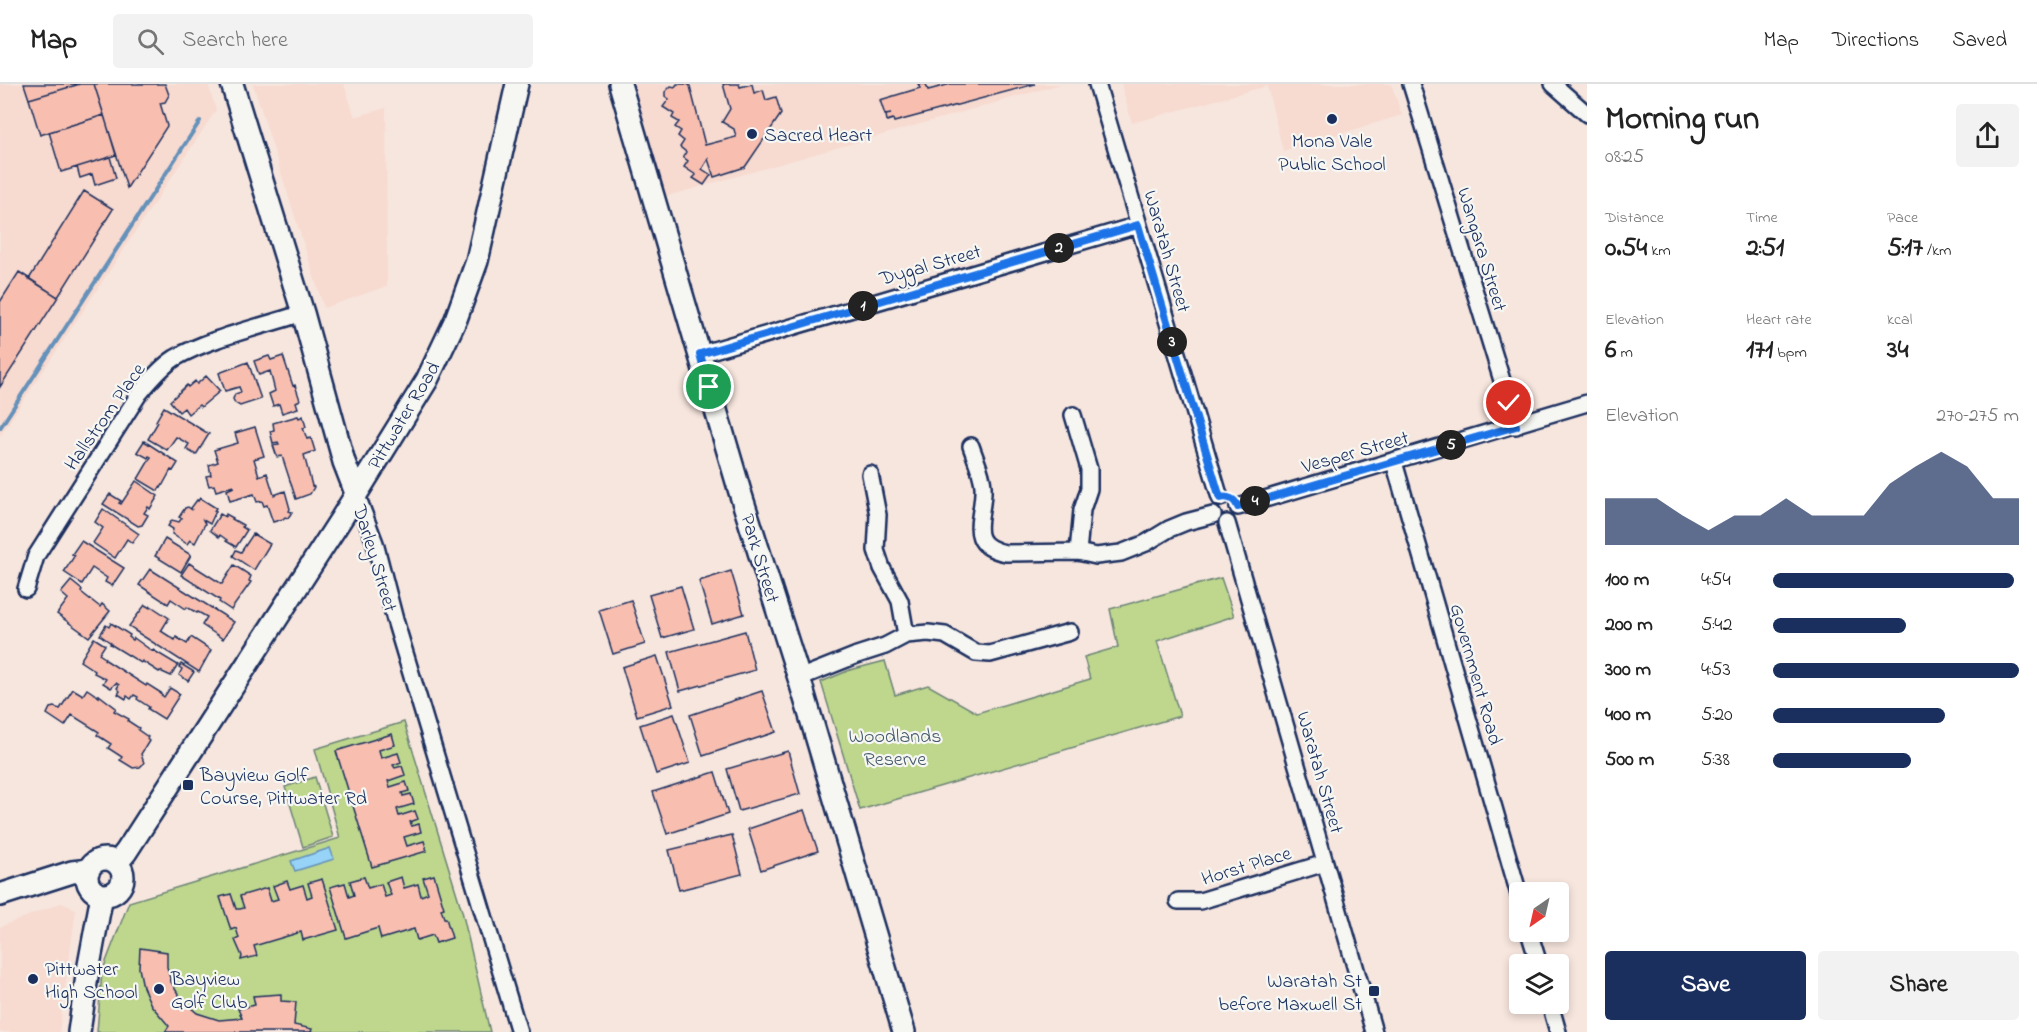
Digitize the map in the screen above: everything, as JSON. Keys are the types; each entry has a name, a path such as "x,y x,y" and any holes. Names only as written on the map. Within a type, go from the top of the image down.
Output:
{"main road":[{"name":"Darley Street","path":"232,84 303,314 344,462 357,493"},
{"name":"Pittwater Road","path":"117,863 357,493 427,380 456,319 477,261 517,84"},
{"name":"Park Street","path":"620,84 740,492 904,1032"},
{"path":"101,860 117,863 122,872 121,885 113,894 102,895 95,892 88,878 89,870 94,863 101,860"},
{"path":"0,895 72,872 89,870"},
{"path":"79,1032 102,895"}],"street":[{"name":"Waratah Street","path":"1097,84 1220,498"},
{"name":"Wangara Street","path":"1411,84 1516,426"},
{"path":"1553,84 1587,114"},
{"name":"Dygal Street","path":"700,354 1138,225"},
{"name":"Hallstrom Place","path":"26,589 36,556 139,394 157,374 174,359 198,347 303,314"},
{"name":"Vesper Street","path":"1238,507 1587,403"},
{"path":"1073,415 1089,469 1089,489 1082,510 1078,552"},
{"path":"971,446 983,484 978,520 980,535 986,546 996,551 1006,553 1078,552 1096,556 1121,553 1146,543 1169,529 1213,515"},
{"name":"Government Road","path":"1394,462 1515,882"},
{"path":"870,474 878,515 876,550 882,568 900,601 906,635"},
{"name":"Darley Street","path":"357,493 375,543 395,620 519,1032"},
{"path":"1229,497 1238,507 1235,519 1227,523 1220,522 1213,515 1214,503 1220,498 1229,497"},
{"name":"Waratah Street","path":"1227,523 1374,1032"},
{"path":"798,678 885,646 906,635 928,633 945,635 976,652 990,654 1070,632"},
{"name":"Horst Place","path":"1178,901 1200,901 1325,863"},
{"path":"1553,1014 1558,1032"}],"shaded area":[{"path":"0,84 208,84 216,110 0,436"},
{"path":"253,84 344,84 355,117 386,108 387,286 324,308"},
{"path":"632,84 1061,84 664,197"},
{"name":"Mona Vale Public School","path":"1121,84 1391,84 1402,115 1283,151 1267,86 1132,123"},
{"name":"Pittwater High School","path":"61,903 76,909 59,1032 0,1032 0,927"}],"green space":[{"name":"Woodlands Reserve","path":"1221,578 1234,616 1157,641 1180,716 860,810 821,682 850,670 885,661 895,695 928,685 977,713 1090,679 1084,657 1118,647 1110,609"},
{"name":"Bayview Golf Club","path":"404,722 462,911 490,1032 97,1032 102,972 129,902 340,838 315,749"},
{"path":"315,777 333,837 303,847 285,787"}],"water":[{"path":"330,848 334,859 295,871 291,861"}],"building":[{"path":"24,84 80,84 29,99"},
{"path":"80,84 94,84 104,115 40,135 29,99"},
{"path":"94,84 165,84 169,95 165,102 160,103 167,126 127,188"},
{"name":"Sacred Heart","path":"677,84 690,86 705,145 736,137 734,129 722,122 730,109 723,84 739,84 740,87 752,84 754,93 763,90 766,100 776,97 781,114 745,167 714,177 708,159 702,169 711,175 704,185 693,178 696,175 684,167 688,161 683,157 686,152 680,147 684,141 678,136 681,131 675,127 679,122 672,118 674,114 663,107 669,99 665,96 665,92"},
{"path":"918,84 926,84 928,90 951,84 1035,84 894,122 893,119 887,121 886,115 891,114 885,115 880,100 920,88"},
{"path":"104,115 116,155 61,172 49,132"},
{"path":"110,157 116,178 95,185 92,174 80,178 77,167"},
{"path":"84,191 113,209 58,297 29,279"},
{"path":"19,272 58,297 0,387 0,302"},
{"path":"269,356 271,360 283,356 300,400 296,402 298,408 282,413 279,404 273,406 269,394 275,391 270,371 259,375 254,361"},
{"path":"248,362 261,399 240,406 233,399 235,394 241,392 239,387 225,391 219,373"},
{"path":"206,376 220,391 201,407 199,405 188,414 184,408 179,412 170,401 187,385 188,387 195,381 197,384"},
{"path":"164,407 209,434 196,455 186,449 189,444 176,437 167,450 148,439"},
{"path":"298,416 299,418 303,416 306,427 303,428 307,439 311,438 315,451 304,455 314,487 310,494 296,499 282,456 277,457 273,445 279,444 278,442 273,443 270,431 274,430 273,423"},
{"path":"255,427 264,456 254,459 259,476 267,473 274,495 285,491 289,511 292,512 288,518 273,522 267,505 264,506 262,501 257,502 254,494 230,501 227,490 233,486 216,491 214,485 209,486 206,476 211,475 209,465 218,462 214,450 238,443 235,433"},
{"path":"144,441 178,463 158,491 138,479 151,457 148,458 137,452"},
{"path":"136,481 158,496 150,509 148,507 144,513 148,515 142,525 138,526 103,504 110,494 121,501 119,503 121,504"},
{"path":"200,498 216,508 214,511 216,511 210,524 203,520 205,524 195,543 190,540 187,544 172,534 173,529 168,526 172,520 179,522 182,518 179,517 185,508 192,510 191,508"},
{"path":"103,509 139,534 132,543 127,539 115,558 93,543 103,528 95,522"},
{"path":"220,514 233,518 247,530 236,547 210,530"},
{"path":"253,534 270,544 254,570 233,556 236,550 241,552"},
{"path":"165,539 191,555 181,572 155,556"},
{"path":"81,541 124,568 112,586 105,582 107,578 92,568 82,584 64,572"},
{"path":"189,563 222,584 234,565 251,576 249,581 251,582 231,610 219,602 220,600 181,575"},
{"path":"150,569 234,622 223,639 202,625 207,617 187,607 186,609 171,599 168,604 139,585"},
{"path":"731,571 744,614 712,624 699,581"},
{"path":"71,581 100,607 102,604 110,611 89,637 57,614 68,599 61,593"},
{"path":"681,586 694,629 662,638 649,595"},
{"path":"631,600 645,644 613,654 599,610"},
{"path":"145,605 150,608 151,606 169,618 161,631 187,644 191,637 211,650 199,672 129,626"},
{"path":"111,623 130,635 129,637 133,640 134,638 178,665 171,676 159,672 142,661 141,663 110,644 100,635 106,625 109,627"},
{"path":"745,631 755,670 680,691 669,652"},
{"path":"94,638 105,645 99,654 104,659 146,686 147,684 164,697 170,688 180,694 164,719 148,709 149,707 137,699 138,697 134,695 131,699 127,696 126,699 118,694 119,685 116,683 111,688 103,683 106,679 94,673 95,671 80,661"},
{"path":"657,656 673,705 637,716 622,667"},
{"path":"181,664 194,672 188,681 179,675 182,669 179,667"},
{"path":"73,689 83,695 87,689 99,697 99,695 116,708 114,711 129,719 128,721 148,737 149,741 141,754 144,763 140,767 133,768 120,760 122,757 108,748 111,744 97,735 99,732 72,715 65,726 47,714 50,708 60,709"},
{"path":"762,691 776,732 703,756 690,715"},
{"path":"674,714 690,763 656,774 640,725"},
{"path":"392,734 395,745 379,750 381,758 398,753 401,762 393,765 395,768 402,766 405,775 388,781 390,787 406,782 409,791 402,793 403,796 411,794 414,804 397,809 399,816 415,811 418,819 410,822 412,826 419,824 421,832 404,837 407,846 424,841 427,851 372,867 336,751"},
{"path":"788,751 800,794 739,811 727,769"},
{"path":"715,772 728,814 667,834 653,792"},
{"path":"804,810 818,851 761,870 748,829"},
{"path":"732,835 742,874 679,890 669,850"},
{"path":"434,875 444,908 441,909 452,938 436,943 433,935 417,940 414,929 381,939 378,928 346,938 330,887 345,883 349,897 354,895 350,881 364,877 368,888 381,884 385,897 391,895 386,882 401,877 404,888 418,884 421,896 428,893 423,878"},
{"path":"322,879 338,930 303,940 301,932 254,946 257,956 241,960 242,956 235,940 239,938 236,928 231,930 220,897 231,894 236,909 240,909 244,908 240,896 267,888 271,901 278,899 273,886 287,881 290,889 303,885 307,898 312,896 308,883"},
{"name":"Bayview Golf Club","path":"140,948 167,952 167,967 171,982 181,999 197,1013 219,1020 242,1018 238,1009 255,1005 253,996 281,994 281,1001 296,1002 294,1025 312,1029 311,1032 165,1032 169,1026 151,1005 143,987 139,968"}],"waterway":[{"path":"0,428 200,121"}],"place":[{"name":"Mona Vale Public School","path":"1332,119"},
{"name":"Sacred Heart","path":"752,134"},
{"name":"Bayview Golf Course, Pittwater Rd","path":"188,785"},
{"name":"Pittwater High School","path":"33,979"},
{"name":"Bayview Golf Club","path":"159,989"},
{"name":"Waratah St before Maxwell St","path":"1374,991"}],"route":[{"path":"709,387 700,354 1138,225 1220,498 1229,497 1238,507 1516,426 1509,403"}]}
